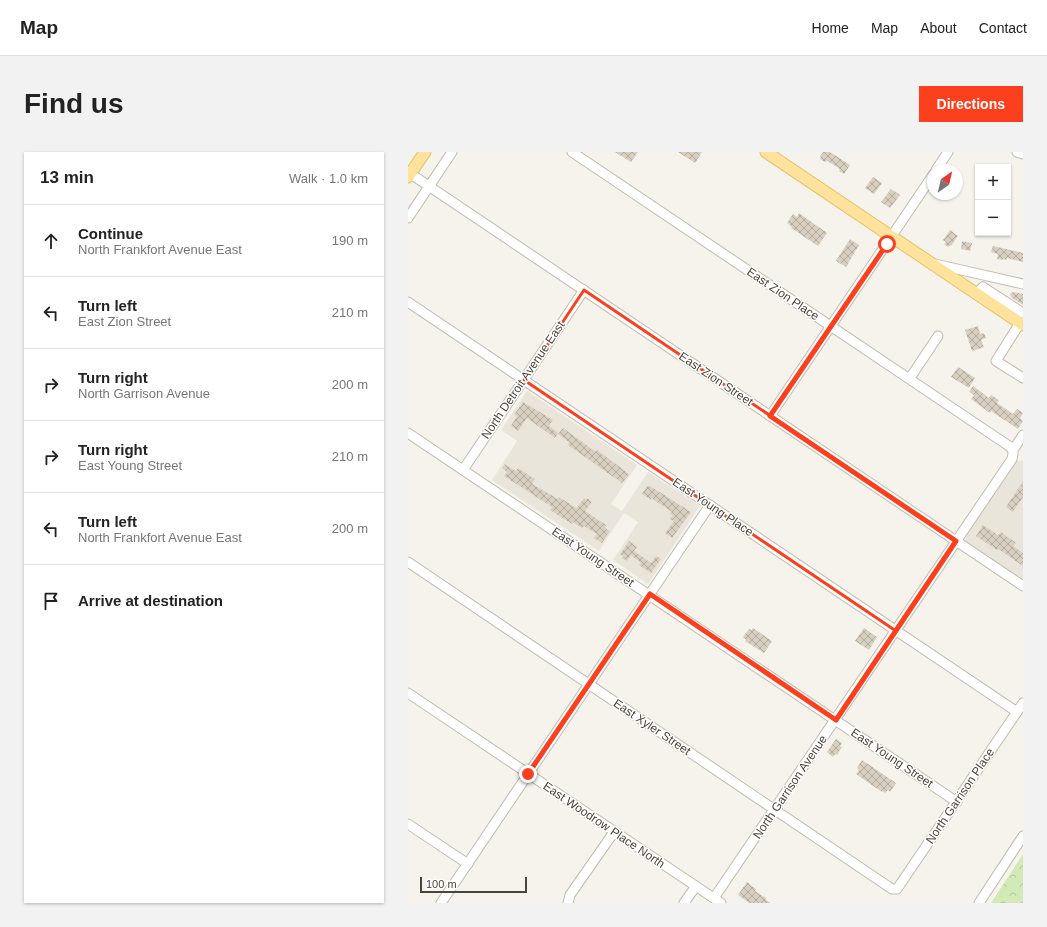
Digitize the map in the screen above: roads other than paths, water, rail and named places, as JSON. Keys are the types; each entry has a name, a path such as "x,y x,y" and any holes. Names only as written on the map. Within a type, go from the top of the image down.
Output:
{"main road":[{"path":"409,174 425,152"},
{"path":"766,152 931,263 980,290 1022,321"}],"street":[{"path":"408,218 452,152"},
{"name":"East Zion Place","path":"572,152 830,326 910,378 1013,450"},
{"path":"940,164 948,152"},
{"path":"1017,152 1023,154"},
{"name":"East Zion Street","path":"409,174 1023,586"},
{"path":"770,416 927,184"},
{"path":"931,263 1023,284"},
{"name":"North Detroit Avenue East","path":"463,470 584,290"},
{"name":"East Young Place","path":"408,302 896,631 1016,714 1023,721"},
{"path":"1022,321 996,361 1023,378"},
{"path":"910,378 938,336"},
{"name":"East Young Street","path":"408,433 650,594 956,802"},
{"name":"North Garrison Avenue","path":"718,901 774,810 1012,458 1013,450 1023,435"},
{"path":"441,903 710,505"},
{"name":"East Xyler Street","path":"408,562 888,887 897,889"},
{"name":"East Woodrow Place North","path":"408,693 718,901"},
{"name":"North Garrison Place","path":"897,889 1023,704"},
{"path":"408,824 468,864"},
{"path":"568,903 570,895 614,832"},
{"path":"979,903 1023,836"},
{"path":"684,903 696,886"}]}
